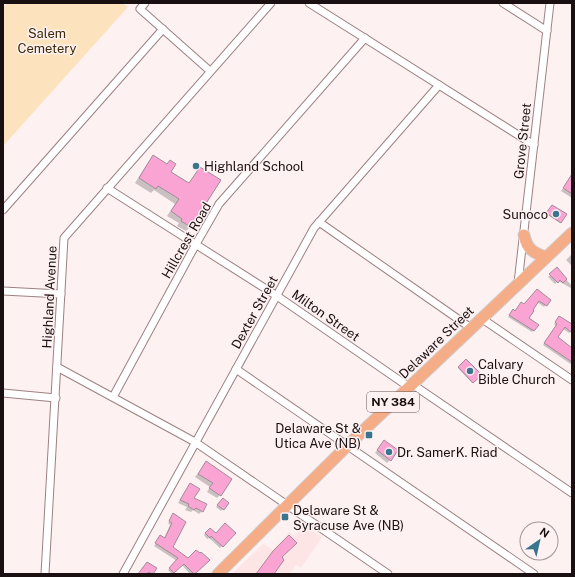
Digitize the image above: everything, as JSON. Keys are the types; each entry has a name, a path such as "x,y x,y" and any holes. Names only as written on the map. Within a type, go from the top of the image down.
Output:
{"main road":[{"name":"Delaware Street","path":"221,573 347,446 518,282 572,233"},
{"path":"524,235 525,243 529,249 536,254 546,257"}],"street":[{"name":"Highland Avenue","path":"45,574 64,238 271,3"},
{"path":"309,3 534,145"},
{"path":"503,3 547,31"},
{"name":"Grove Street","path":"518,282 550,3"},
{"path":"143,6 163,29 210,71"},
{"path":"3,210 163,29"},
{"name":"Hillcrest Road","path":"113,397 219,204 365,38"},
{"name":"Dexter Street","path":"123,574 195,442 319,222 439,85"},
{"name":"Milton Street","path":"107,188 277,296 572,493"},
{"path":"319,222 471,328"},
{"path":"3,291 61,294"},
{"path":"481,318 572,380"},
{"path":"57,367 195,442 388,574"},
{"path":"236,369 534,574"},
{"path":"3,393 56,398"}],"shaded area":[{"path":"305,526 322,537 301,568 296,565 289,574 237,574 234,572 263,544 273,550 289,532 295,536"}],"green space":[{"name":"Salem Cemetery","path":"7,3 122,3 128,7 3,146 3,8"}],"building":[{"path":"153,155 167,164 170,160 176,164 171,172 189,183 200,167 221,180 191,227 181,221 182,219 171,211 179,199 158,186 156,189 139,178"},
{"path":"572,174 572,194 563,188"},
{"name":"Sunoco","path":"552,205 567,214 561,223 546,213"},
{"path":"557,267 567,279 563,283 560,280 558,283 549,274"},
{"path":"537,289 551,300 547,306 539,301 533,310 534,311 529,318 539,325 534,331 509,315 513,309 515,311 521,302 524,304"},
{"path":"559,316 572,324 572,333 565,327 558,337 572,348 572,362 544,343 557,324 555,322"},
{"name":"Calvary Bible Church","path":"466,359 482,375 473,383 458,367"},
{"name":"Dr. SamerK. Riad","path":"384,440 398,450 391,461 377,450"},
{"path":"206,461 232,479 221,496 209,488 213,483 198,474"},
{"path":"190,483 200,489 194,498 207,504 203,512 196,508 194,510 188,506 189,504 180,500"},
{"path":"223,498 229,503 224,510 217,505"},
{"path":"173,513 186,522 173,547 188,558 196,550 200,553 201,552 210,560 195,574 184,564 174,573 169,568 178,558 155,543 160,535 165,538 172,523 169,521"},
{"path":"225,523 236,533 223,547 211,536 210,538 205,533 210,528 216,533"},
{"path":"289,535 297,543 282,557 284,560 274,574 256,574 273,551"},
{"path":"147,562 157,568 153,574 148,572 147,574 138,574"}],"place":[{"name":"Highland School","path":"196,166"},
{"name":"Sunoco","path":"556,214"},
{"name":"Calvary Bible Church","path":"470,371"},
{"name":"Delaware St & Utica Ave (NB)","path":"369,435"},
{"name":"Dr. SamerK. Riad","path":"389,452"},
{"name":"Delaware St & Syracuse Ave (NB)","path":"285,517"}]}
